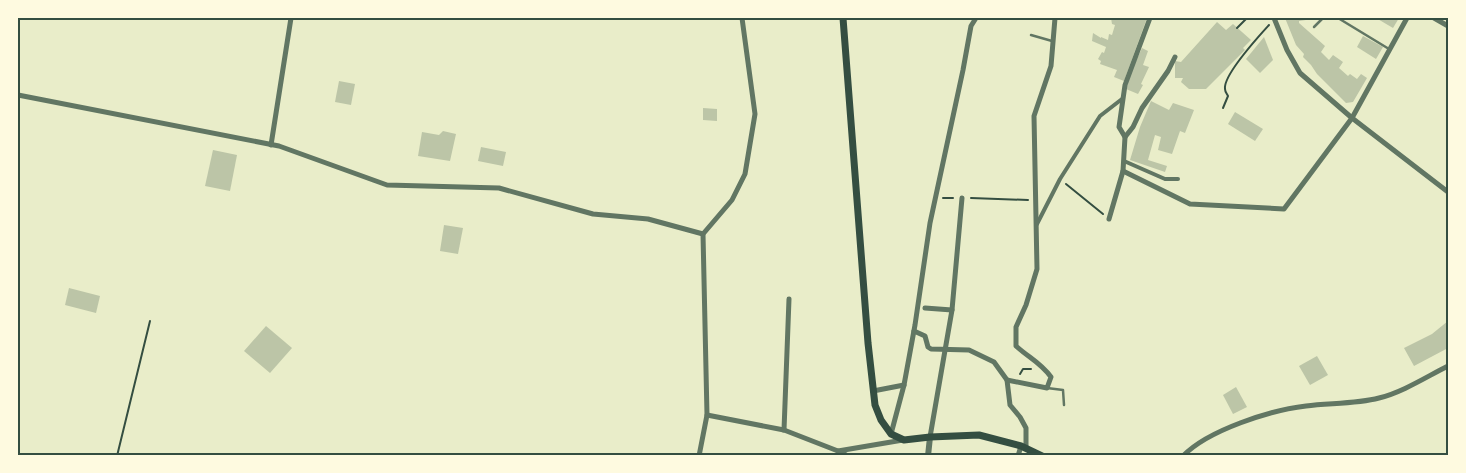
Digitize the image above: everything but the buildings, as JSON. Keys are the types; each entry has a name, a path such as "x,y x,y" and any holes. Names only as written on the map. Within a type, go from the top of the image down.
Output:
{"main road":[{"path":"843,18 873,392 881,420 891,434 904,440 930,437 979,436 1024,447 1042,456"}],"street":[{"path":"271,145 291,18"},
{"path":"699,456 707,416 703,234 732,200 745,174 755,114 742,18"},
{"path":"891,434 904,385 914,331 930,223 971,26 976,18"},
{"path":"1007,380 1047,388 1051,377 1042,365 1016,346 1016,327 1026,305 1037,269 1034,116 1051,66 1055,18"},
{"path":"1108,219 1123,172 1125,137 1119,127 1122,99 1125,85 1150,18"},
{"path":"1274,18 1287,50 1300,73 1352,118 1448,192"},
{"path":"1123,172 1190,204 1284,209 1352,118 1407,18"},
{"path":"1434,18 1448,26"},
{"path":"1125,137 1175,58"},
{"path":"18,95 271,145 357,173 387,185 498,188 592,214 648,219 703,234"},
{"path":"1036,226 1060,179 1100,116 1122,99"},
{"path":"1124,161 1165,180 1178,179"},
{"path":"928,456 952,310 962,198"},
{"path":"784,430 789,299"},
{"path":"925,308 952,310"},
{"path":"914,331 925,336 928,347 931,349 969,350 994,362 1007,380 1010,405 1026,428 1024,447 1018,456"},
{"path":"1183,456 1228,427 1258,417 1304,406 1378,398 1404,388 1448,366"},
{"path":"873,392 904,385"},
{"path":"707,416 784,430 838,450 848,456"},
{"path":"838,450 904,440"},
{"path":"826,456 829,448"}],"lane":[{"path":"1314,27 1323,18"},
{"path":"1338,18 1390,50"},
{"path":"1031,35 1053,41"},
{"path":"1047,388 1062,390 1064,405"}],"path":[{"path":"1237,28 1247,18"},
{"path":"1224,108 1228,96 1224,89 1228,77 1244,53 1274,18"},
{"path":"1060,179 1108,219"},
{"path":"936,199 962,198 1036,201"},
{"path":"117,456 150,321"},
{"path":"1018,382 1020,371 1032,368 1036,361"}]}
